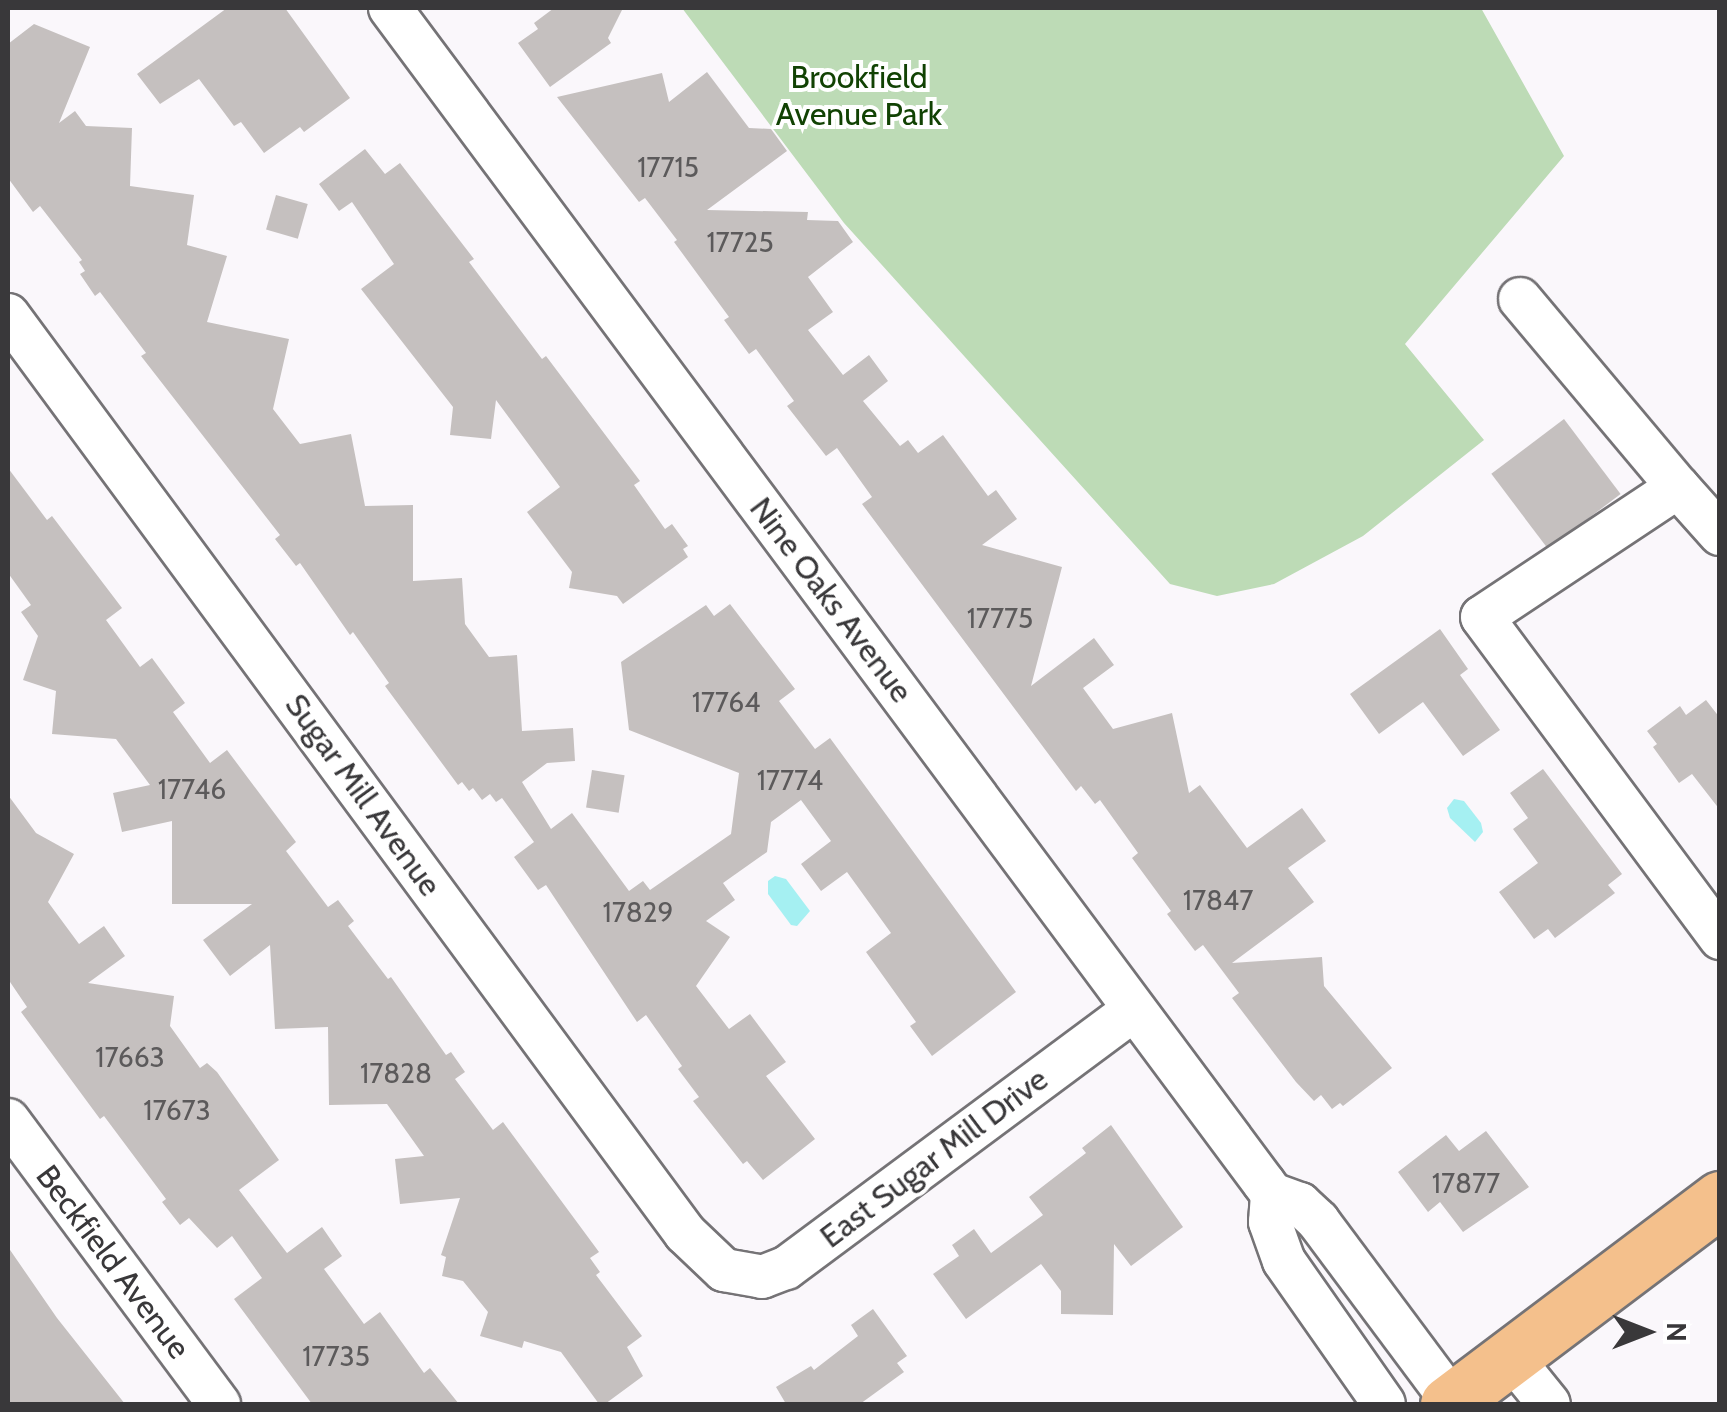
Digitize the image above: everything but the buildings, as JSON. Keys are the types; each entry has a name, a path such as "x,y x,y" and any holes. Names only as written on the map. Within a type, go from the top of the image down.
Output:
{"main road":[{"path":"1450,1403 1720,1200"}],"street":[{"name":"Nine Oaks Avenue","path":"390,8 1272,1194 1300,1204 1318,1221 1450,1403"},
{"path":"1520,300 1720,534"},
{"name":"Sugar Mill Avenue","path":"8,314 685,1233 724,1270"},
{"path":"1678,487 1482,617 1720,938"},
{"name":"East Sugar Mill Drive","path":"724,1270 749,1278 786,1268 1134,1010"},
{"name":"Beckfield Avenue","path":"8,1120 219,1404"},
{"path":"1272,1194 1270,1222 1284,1261 1384,1404"},
{"path":"1511,1357 1549,1404"}],"green space":[{"name":"Brookfield Avenue Park","path":"682,8 1481,8 1564,156 1405,344 1484,440 1363,536 1274,584 1217,596 1170,584 844,223"}],"water":[{"path":"1454,799 1464,801 1481,823 1483,832 1475,842 1450,818 1447,808"},
{"path":"775,876 786,879 810,911 797,926 791,925 768,894 768,881"}]}
